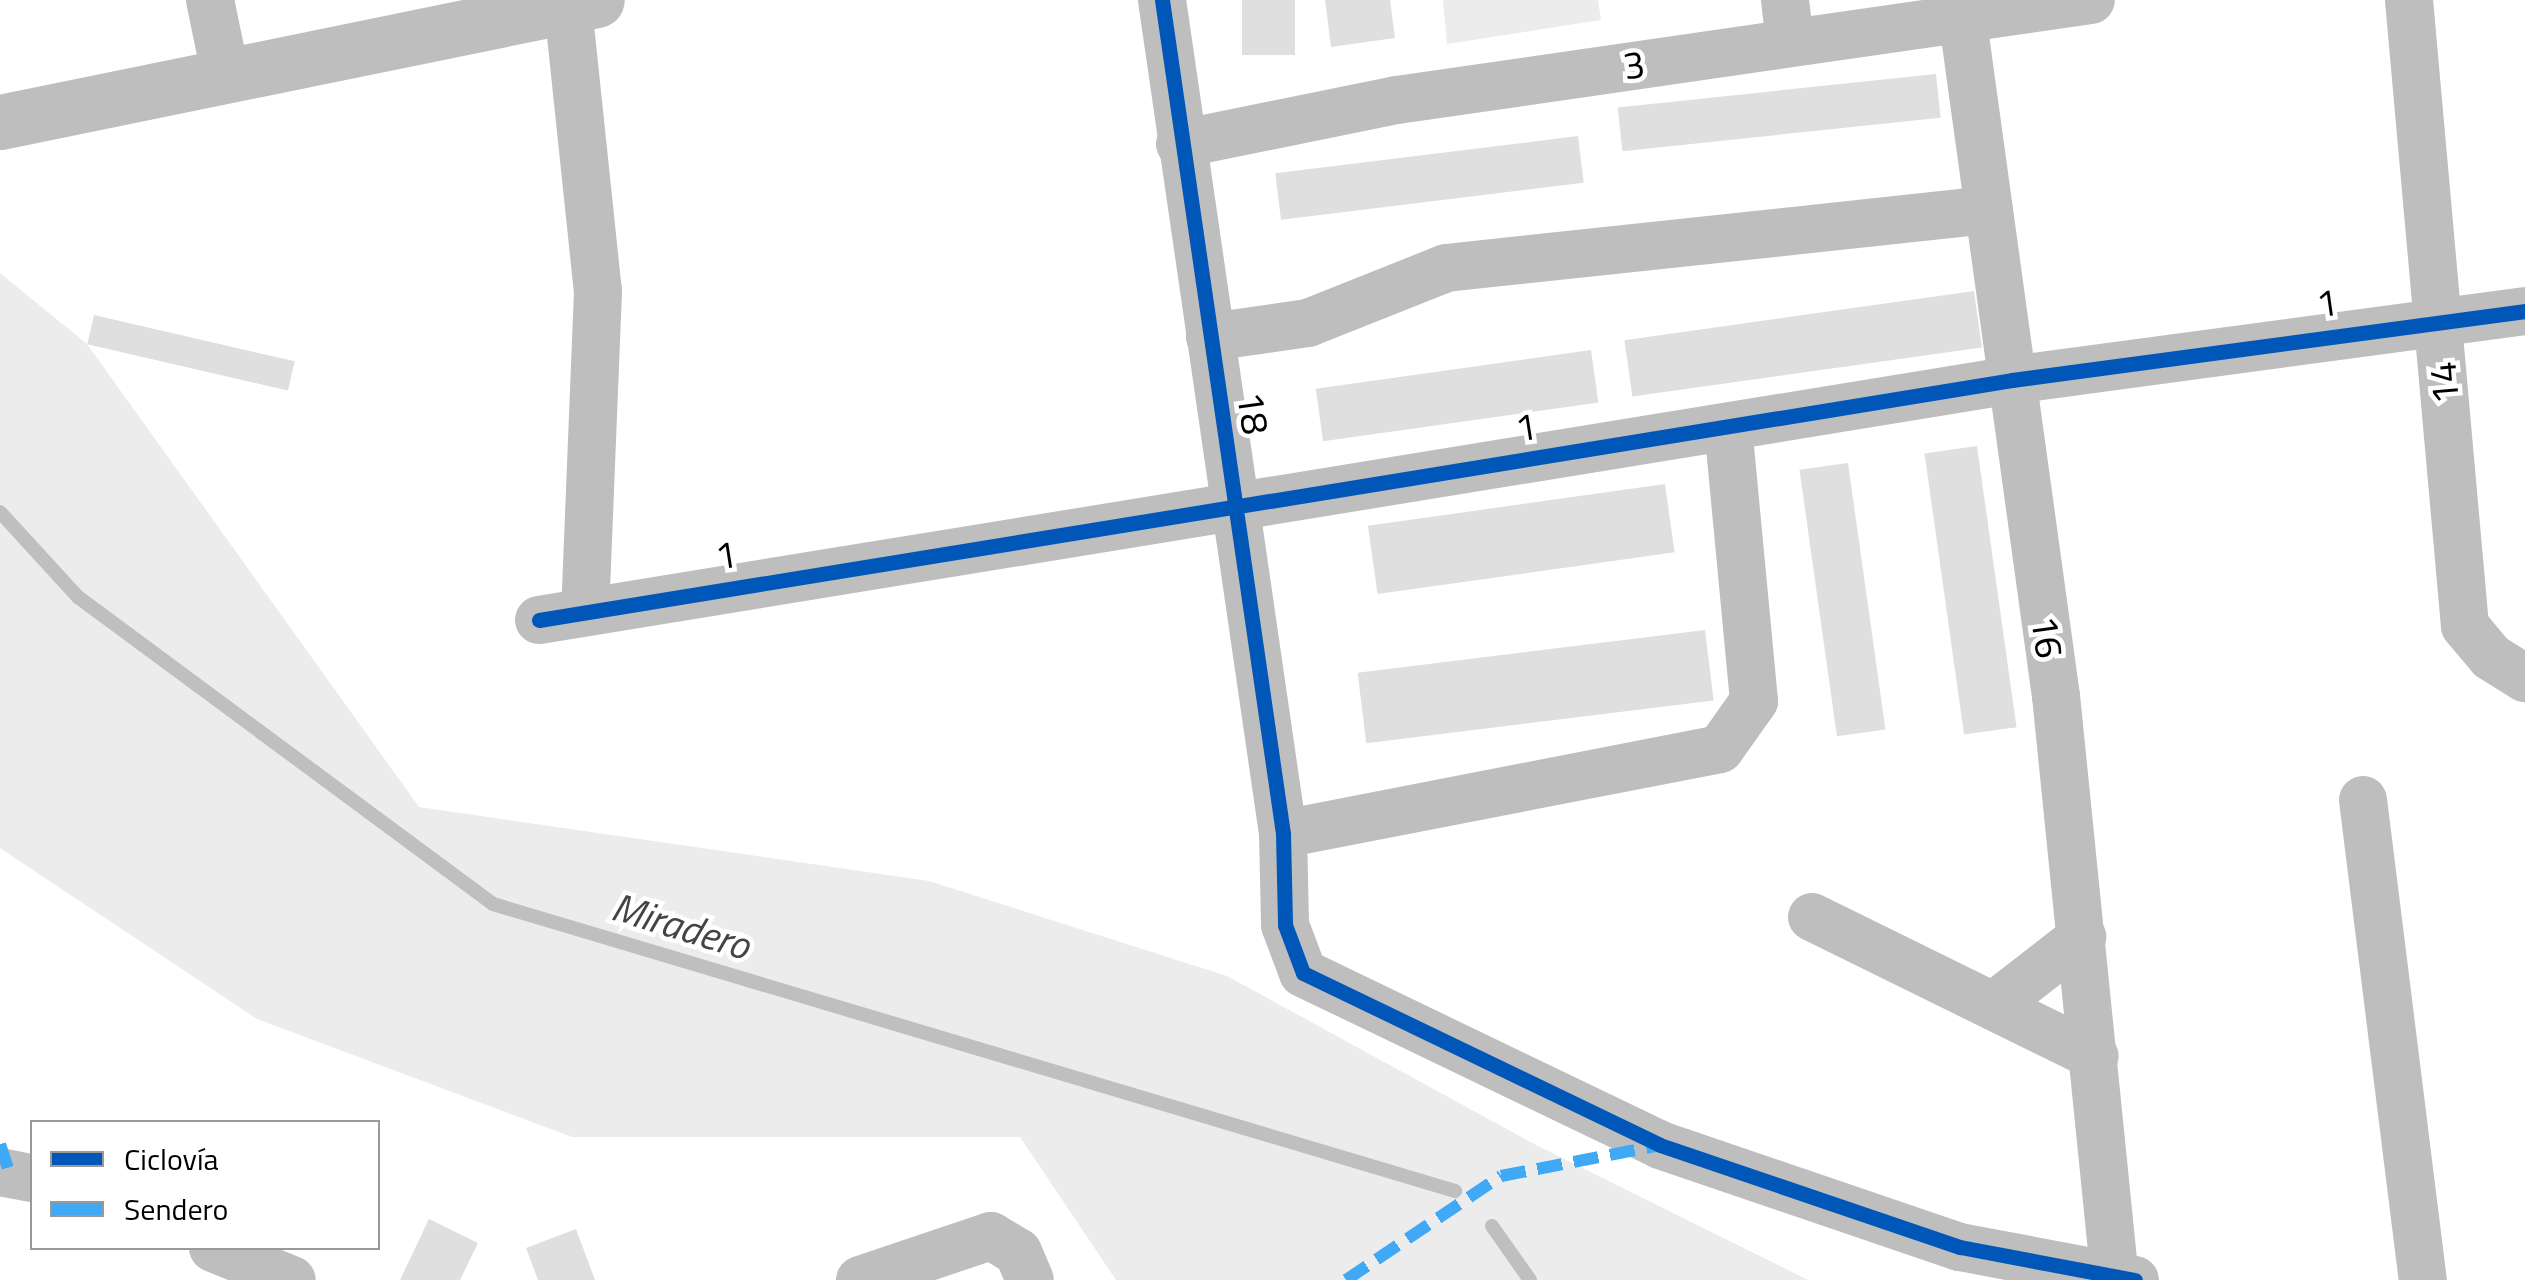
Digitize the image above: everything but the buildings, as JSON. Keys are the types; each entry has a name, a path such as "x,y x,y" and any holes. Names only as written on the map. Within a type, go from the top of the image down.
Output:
{"main road":[{"path":"0,122 583,3"}],"street":[{"path":"210,0 226,78"},
{"name":"18","path":"1162,0 1180,144 1284,834 1285,925 1304,973 1660,1146 1960,1247 2121,1278"},
{"name":"3","path":"1180,144 1787,22 2092,0"},
{"name":"14","path":"2409,0 2466,626 2491,657 2525,678"},
{"path":"583,3 598,291 585,611"},
{"name":"16","path":"1961,11 2012,380 2121,1278"},
{"path":"1210,338 1308,323 1446,268 1988,210"},
{"name":"1","path":"539,620 2012,380 2525,311"},
{"path":"1284,834 1720,749 1754,701 1728,428"},
{"path":"2364,800 2423,1280"},
{"path":"1812,917 1997,1003 2095,1056"},
{"path":"1997,1003 2082,937"},
{"path":"860,1280 991,1236 1018,1252 1030,1280"},
{"path":"218,1250 292,1280"}],"shaded area":[{"path":"1443,0 1598,0 1601,20 1447,44"},
{"path":"0,273 87,344 419,807 929,881 1227,976 1536,1145 1808,1280 1116,1280 1020,1137 572,1137 257,1019 0,848"}],"waterway":[{"name":"Miradero","path":"0,512 78,597 493,904 1455,1191"},
{"path":"1492,1226 1530,1280"}],"marked path":[{"path":"0,1144 8,1169"},
{"path":"1346,1280 1501,1176 1660,1145"}],"cycle path":[{"path":"1162,0 1283,834 1285,925 1303,973 1660,1145 1960,1247 2135,1280"},
{"path":"539,620 2012,380 2525,311"}]}
